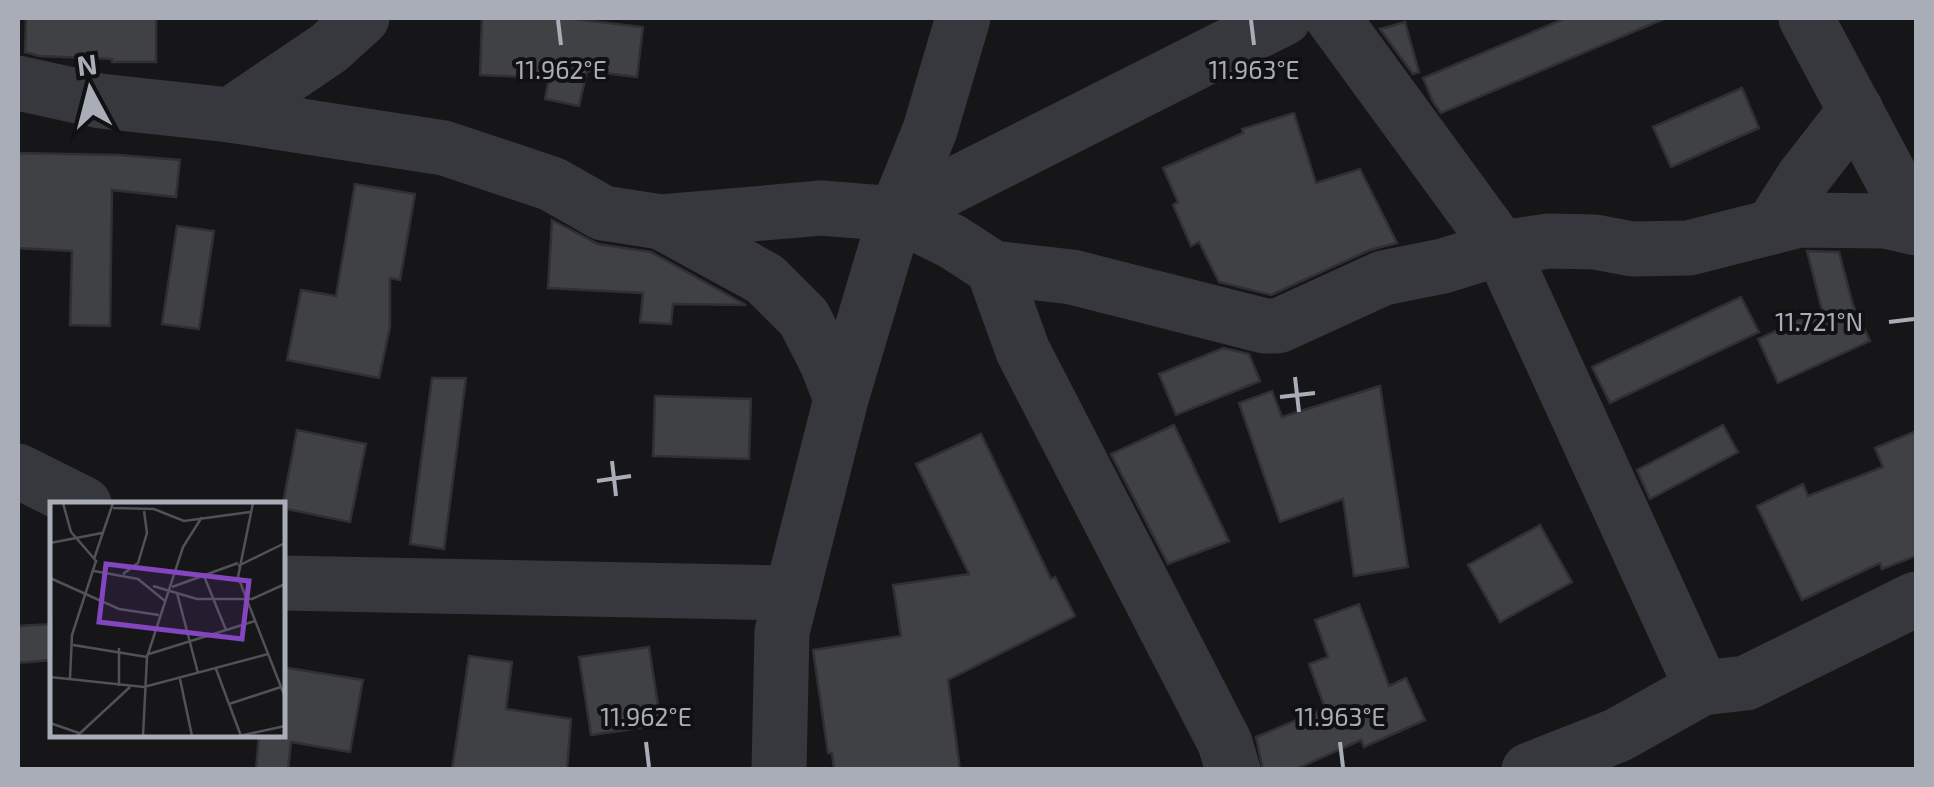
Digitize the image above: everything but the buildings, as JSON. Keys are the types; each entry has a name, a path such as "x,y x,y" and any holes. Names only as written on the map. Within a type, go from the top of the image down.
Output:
{"street":[{"path":"230,116 329,48 362,18"},
{"path":"779,770 782,632 842,399 896,214 930,130 963,18"},
{"path":"896,214 1284,18"},
{"path":"1333,18 1501,248 1702,688"},
{"path":"1806,18 1916,226"},
{"path":"18,83 100,101 444,148 552,184 603,213 661,222 821,208 896,214 993,268 1072,278 1265,326 1278,326 1383,278 1443,266 1501,248 1550,241 1595,242 1632,249 1689,248 1799,220 1885,220 1916,226"},
{"path":"1772,227 1803,178 1856,110"},
{"path":"661,222 765,279 804,318 842,399"},
{"path":"993,268 1024,351 1217,725 1234,770"},
{"path":"18,471 80,502"},
{"path":"285,584 792,593"},
{"path":"1529,770 1618,735 1702,688 1746,683 1916,599"}]}
